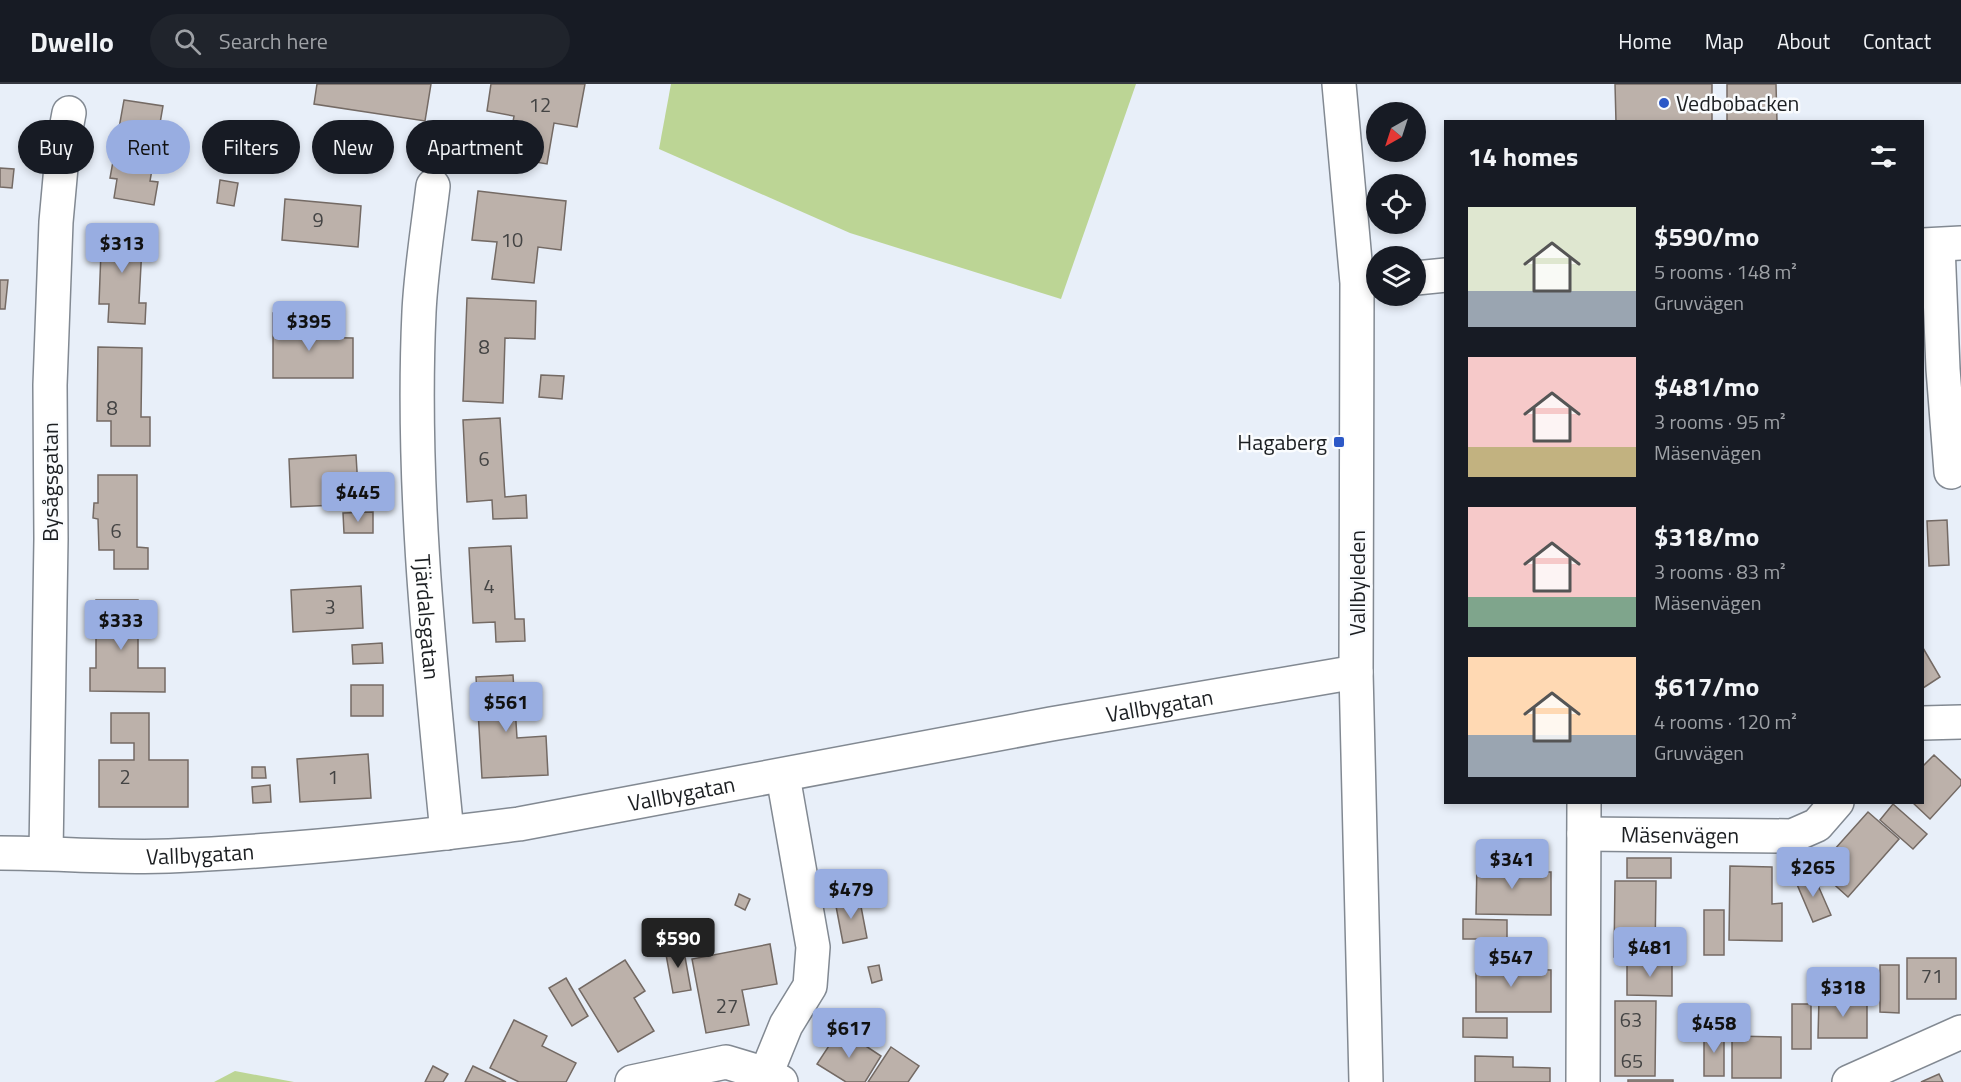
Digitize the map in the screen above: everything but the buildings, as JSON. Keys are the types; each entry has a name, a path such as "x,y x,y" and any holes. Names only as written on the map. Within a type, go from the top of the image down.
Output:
{"street":[{"name":"Vallbyleden","path":"1339,84 1366,275"},
{"name":"Bysågsgatan","path":"46,853 51,539 50,374 56,222 63,145 69,113"},
{"name":"Tjärdalsgatan","path":"433,186 419,311 418,444 428,636 447,833"},
{"path":"1941,244 1945,472"},
{"path":"1426,277 1444,275"},
{"name":"Vallbyleden","path":"1366,306 1356,672 1366,1082"},
{"name":"Vallbygatan","path":"0,853 167,856 272,850 519,824 1051,724 1356,672"},
{"path":"1924,723 1961,722"},
{"path":"632,1082 726,1062 774,1078 786,1025 810,986 813,946 783,776"},
{"name":"Mäsenvägen","path":"1583,1082 1584,818 1792,836 1817,825 1835,804"},
{"path":"1849,1082 1961,1032"}],"green space":[{"path":"671,84 1136,84 1061,299 850,233 659,149"},
{"path":"235,1071 294,1082 214,1082"}],"place":[{"name":"Vedbobacken","path":"1664,103"},
{"name":"Hagaberg","path":"1339,442"}]}
